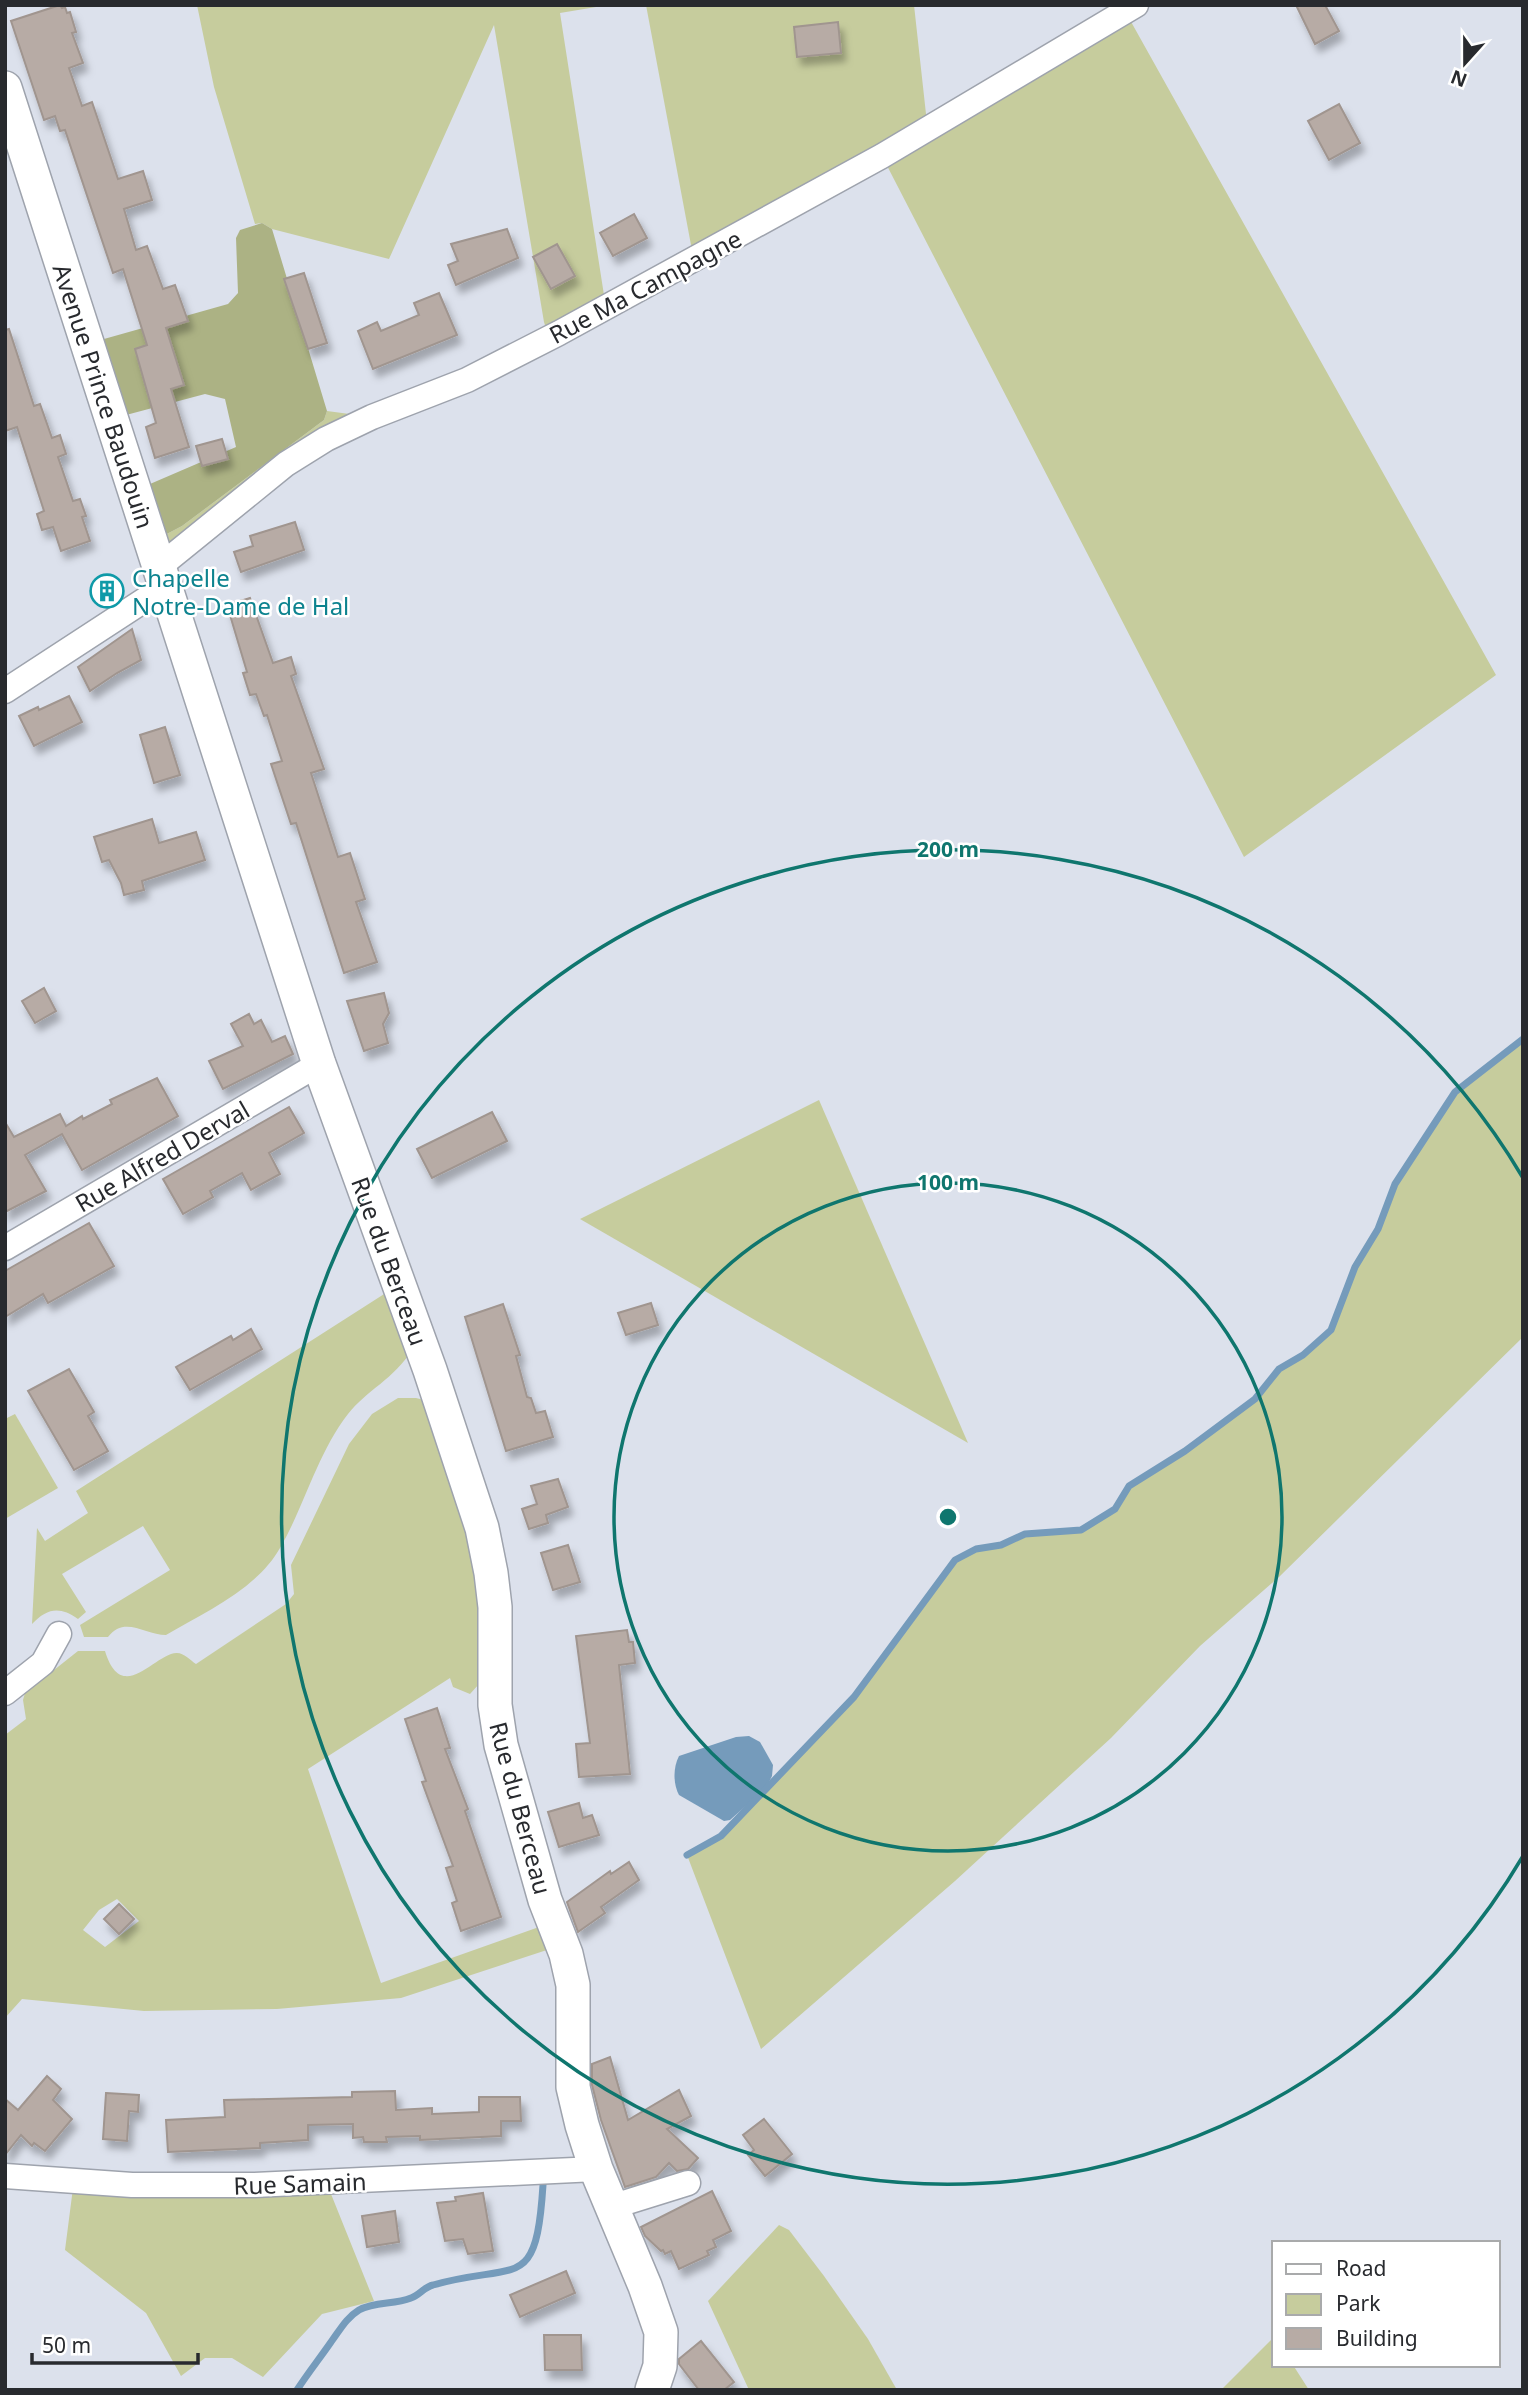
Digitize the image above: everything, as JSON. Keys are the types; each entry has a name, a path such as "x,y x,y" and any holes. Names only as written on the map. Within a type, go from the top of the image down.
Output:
{"street":[{"name":"Rue Ma Campagne","path":"5,691 162,576 277,470 319,442 372,417 467,380 559,333 882,156 1136,5"},
{"name":"Avenue Prince Baudouin","path":"5,88 319,1064"},
{"name":"Rue Alfred Derval","path":"5,1248 319,1064"},
{"name":"Rue du Berceau","path":"319,1064 421,1346 482,1528 495,1607 495,1705 501,1745 545,1900 566,1954 572,1985 573,2087 580,2170 611,2207 645,2286 661,2332 660,2366 652,2390"},
{"path":"5,1693 43,1663 59,1634"},
{"name":"Rue Samain","path":"5,2176 132,2185 254,2185 580,2170"},
{"path":"611,2207 688,2183"}],"green space":[{"path":"197,5 608,5 560,13 606,308 549,338 544,322 494,25 389,259 272,229 262,223 255,224 214,87"},
{"path":"646,5 914,5 926,129 1125,11 1496,675 1244,857 882,156 694,261"},
{"path":"262,223 272,229 327,411 324,420 182,526 161,537 150,484 236,447 225,399 205,394 111,419 91,354 104,339 228,304 238,293 236,238 240,230"},
{"path":"327,411 372,417 159,567 161,537 182,526 324,420"},
{"path":"1523,1039 1523,1337 1279,1577 1200,1646 1111,1738 955,1881 761,2049 687,1855 721,1836 854,1697 955,1560 976,1549 1001,1545 1025,1534 1081,1530 1115,1509 1129,1486 1185,1451 1255,1399 1279,1369 1303,1355 1331,1330 1355,1267 1378,1229 1395,1184 1455,1092"},
{"path":"819,1100 968,1443 580,1219"},
{"path":"392,1289 412,1350 397,1369 355,1406 337,1429 280,1548 258,1576 229,1598 166,1635 121,1627 108,1637 84,1637 80,1625 170,1570 143,1526 62,1574 86,1612 78,1619 65,1612 48,1612 32,1624 37,1528 45,1541 88,1513 76,1491"},
{"path":"398,1398 416,1398 432,1402 475,1570 480,1627 479,1684 470,1694 453,1687 450,1678 308,1769 381,1983 539,1927 550,1949 401,1998 277,2009 144,2011 22,1999 5,2018 5,1735 26,1719 23,1700 25,1693 78,1651 105,1651 112,1667 120,1675 140,1673 177,1653 185,1655 196,1664 286,1604 294,1594 291,1565 349,1444 372,1414","holes":["117,1899 139,1921 105,1947 83,1930 99,1910"]},
{"path":"15,1414 58,1488 5,1519 5,1419"},
{"path":"73,2188 329,2189 374,2301 322,2314 263,2377 232,2358 205,2358 181,2376 146,2313 65,2250"},
{"path":"779,2225 789,2230 824,2276 868,2339 897,2390 749,2390 708,2301"},
{"path":"1272,2339 1272,2367 1294,2367 1309,2390 1221,2390"}],"water":[{"path":"749,1736 760,1742 773,1765 772,1776 766,1788 730,1820 724,1821 679,1795 674,1776 679,1756 736,1737"}],"building":[{"path":"60,5 65,7 67,13 70,12 76,32 72,33 83,63 69,68 82,106 92,102 118,179 143,171 152,200 124,209 136,250 147,246 163,289 175,285 188,321 166,328 184,385 171,389 189,447 155,458 146,427 156,423 135,349 147,345 123,269 113,273 65,130 60,131 55,116 44,120 11,21"},
{"path":"1296,5 1325,5 1339,31 1315,44"},
{"path":"838,22 841,53 797,57 794,27"},
{"path":"1339,104 1360,143 1329,160 1308,121"},
{"path":"634,214 647,238 613,256 600,233"},
{"path":"507,229 518,258 456,285 448,265 458,261 451,244"},
{"path":"557,244 575,276 551,289 533,257"},
{"path":"304,273 327,343 308,349 284,279"},
{"path":"439,293 457,335 373,369 358,331 377,322 381,331 419,315 414,303"},
{"path":"9,329 34,406 40,404 52,438 60,435 66,454 58,457 73,501 80,499 86,516 82,517 90,541 61,551 53,527 42,530 37,514 44,511 17,427 5,431 5,330"},
{"path":"222,439 228,459 202,466 196,446"},
{"path":"295,522 304,550 241,572 234,552 253,546 250,536"},
{"path":"250,598 273,663 291,657 296,674 291,676 324,769 311,773 338,857 350,853 365,899 356,902 377,962 344,973 296,823 291,824 271,764 282,761 267,715 264,716 256,694 250,695 243,673 247,672 227,605"},
{"path":"132,629 141,660 90,691 78,667"},
{"path":"69,696 82,722 34,746 19,716"},
{"path":"165,727 180,775 154,783 140,735"},
{"path":"152,819 159,843 196,832 205,860 142,881 144,890 124,895 109,860 102,862 94,837"},
{"path":"44,988 56,1011 35,1023 22,1001"},
{"path":"384,993 389,1013 383,1024 388,1043 364,1051 347,1001"},
{"path":"249,1014 254,1024 261,1020 272,1042 285,1036 293,1054 223,1089 209,1061 243,1046 231,1024"},
{"path":"157,1078 178,1116 82,1170 62,1134 25,1155 46,1191 5,1212 5,1122 14,1137 60,1114 66,1126 82,1116 83,1119 112,1104 110,1100"},
{"path":"289,1107 304,1133 269,1153 280,1174 251,1190 242,1173 210,1191 213,1197 183,1214 163,1179"},
{"path":"492,1112 507,1141 432,1178 417,1149"},
{"path":"89,1223 114,1266 48,1303 43,1294 5,1317 5,1271"},
{"path":"651,1303 658,1325 626,1335 618,1313"},
{"path":"503,1304 520,1355 516,1356 527,1397 531,1398 536,1413 545,1411 553,1437 506,1451 465,1317"},
{"path":"251,1329 262,1349 190,1390 176,1367 231,1336 233,1340"},
{"path":"69,1369 94,1412 88,1416 108,1451 74,1470 28,1391"},
{"path":"558,1479 568,1507 546,1515 548,1523 529,1529 522,1509 537,1504 531,1486"},
{"path":"568,1545 580,1582 553,1590 541,1553"},
{"path":"627,1630 629,1642 633,1642 635,1663 619,1665 630,1774 579,1777 576,1744 590,1743 576,1636"},
{"path":"437,1708 450,1748 445,1749 468,1809 465,1811 501,1917 461,1931 452,1903 457,1901 446,1868 453,1866 422,1782 426,1781 405,1719"},
{"path":"579,1803 583,1818 592,1815 599,1835 559,1847 548,1812"},
{"path":"629,1862 639,1880 601,1907 605,1913 578,1932 567,1902 610,1871 611,1874"},
{"path":"119,1904 134,1919 119,1934 104,1919"},
{"path":"610,2057 628,2120 679,2090 691,2116 667,2129 698,2158 688,2169 677,2171 669,2163 656,2177 625,2187 601,2120 592,2085 592,2064"},
{"path":"47,2076 61,2089 53,2100 72,2119 45,2151 34,2143 32,2146 21,2135 5,2155 5,2099 18,2110"},
{"path":"395,2091 396,2110 432,2108 432,2114 479,2112 479,2097 520,2097 521,2121 501,2121 501,2136 420,2140 420,2136 386,2137 387,2142 364,2142 363,2137 353,2138 353,2124 308,2125 308,2140 260,2143 260,2148 168,2152 166,2120 225,2117 224,2100 352,2097 352,2092"},
{"path":"106,2093 139,2095 138,2112 129,2111 127,2141 103,2139"},
{"path":"764,2119 792,2154 765,2176 748,2155 754,2150 743,2135"},
{"path":"712,2191 731,2231 713,2240 716,2247 707,2251 709,2255 679,2269 671,2251 665,2254 661,2251 645,2236 641,2227"},
{"path":"483,2193 493,2251 468,2254 463,2239 445,2241 437,2203"},
{"path":"395,2211 399,2242 367,2247 362,2216"},
{"path":"566,2271 575,2293 520,2317 510,2295"},
{"path":"544,2335 581,2335 582,2370 545,2370"},
{"path":"701,2341 734,2382 724,2390 699,2390 679,2364 679,2359"}],"waterway":[{"path":"687,1855 721,1836 854,1697 955,1560 976,1549 1001,1545 1025,1534 1081,1530 1115,1509 1129,1486 1185,1451 1255,1399 1279,1369 1303,1355 1331,1330 1355,1267 1378,1229 1395,1184 1455,1092 1523,1039"},
{"path":"297,2390 344,2324 359,2310 371,2305 411,2298 433,2285 503,2272 517,2267 528,2258 535,2243 540,2220 543,2185"}],"place":[{"name":"Chapelle Notre-Dame de Hal","path":"107,591"}]}
